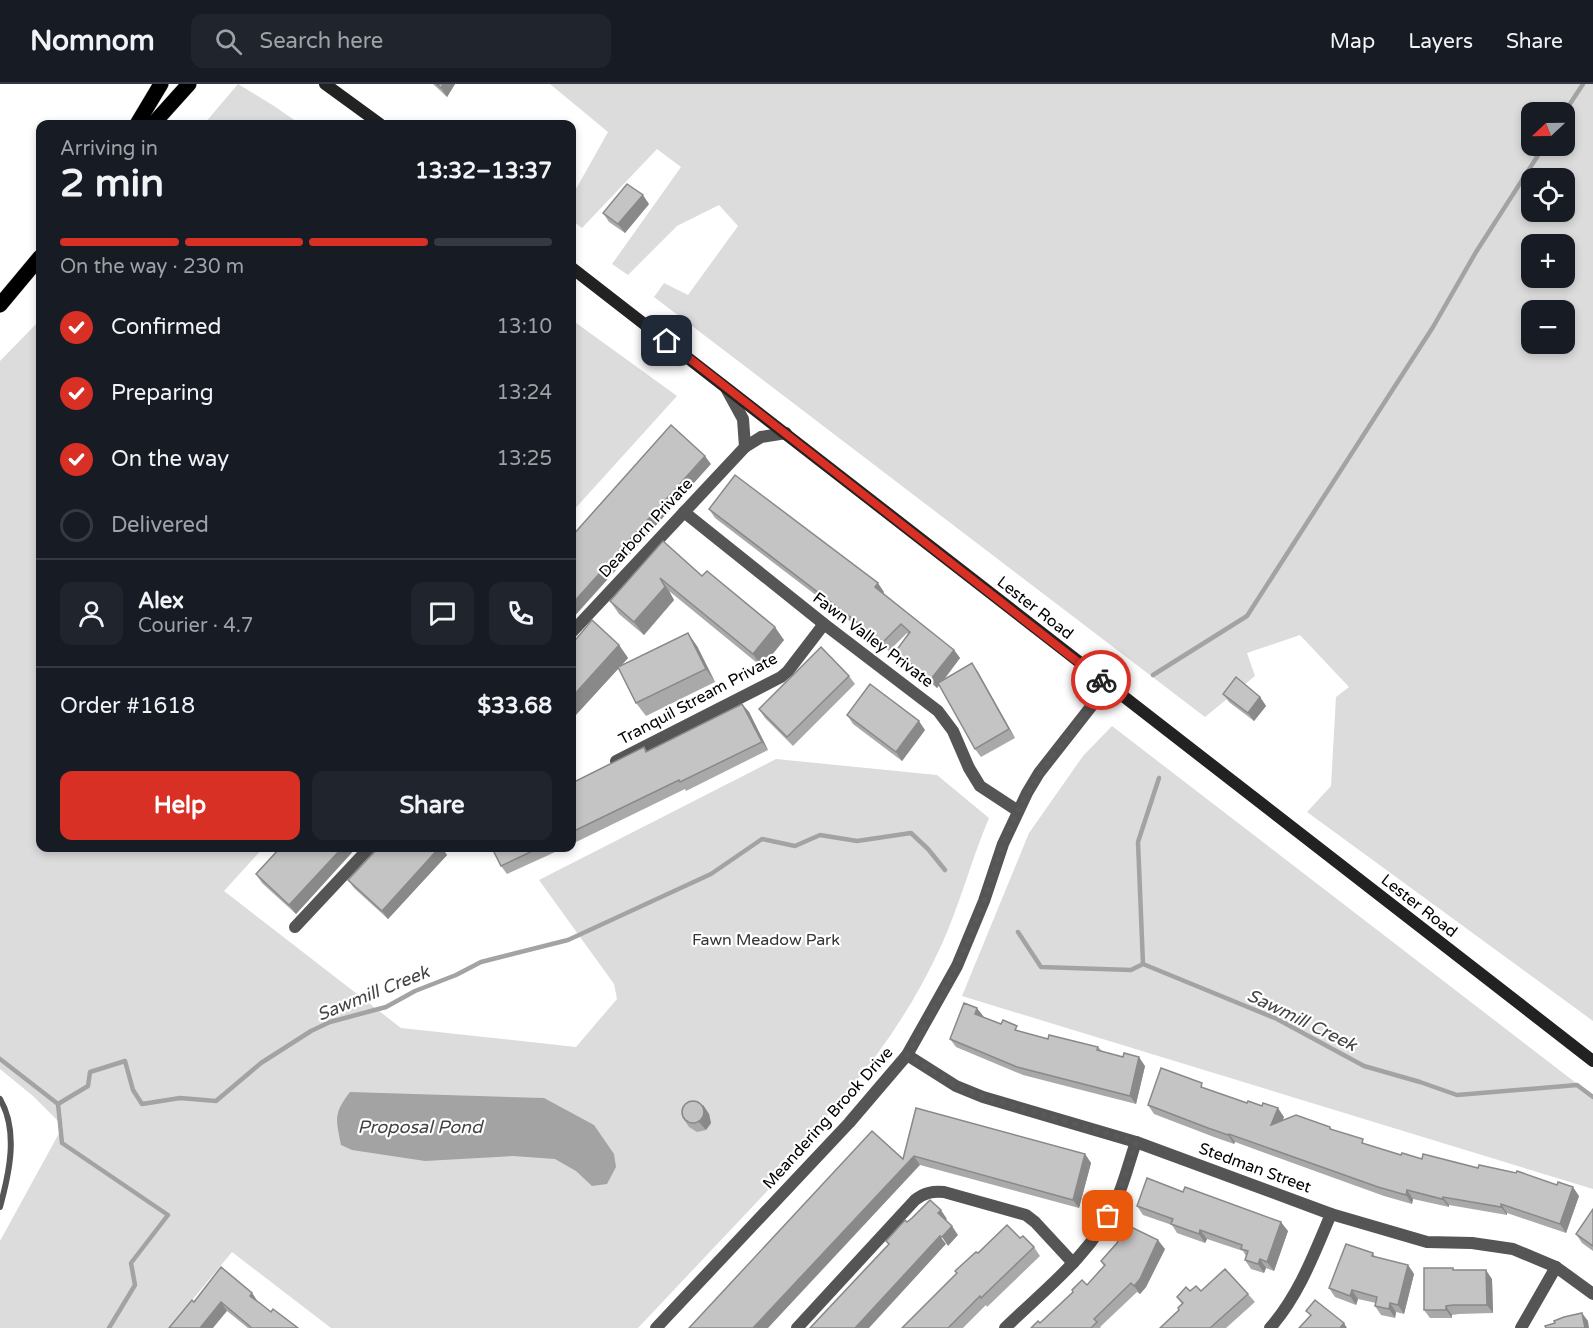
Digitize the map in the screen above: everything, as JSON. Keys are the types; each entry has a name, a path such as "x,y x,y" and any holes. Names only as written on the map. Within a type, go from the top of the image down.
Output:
{"main road":[{"path":"139,120 161,84"},
{"path":"157,120 189,84"},
{"path":"325,84 374,120"},
{"path":"0,305 36,261"},
{"name":"Lester Road","path":"576,271 1593,1061"}],"street":[{"path":"724,385 743,419 745,447"},
{"name":"Dearborn Private","path":"576,628 745,447 761,437 786,433"},
{"name":"Fawn Valley Private","path":"684,512 824,624 938,711 953,731 969,768 980,786 1018,811"},
{"name":"Tranquil Stream Private","path":"602,768 780,677 788,671 824,624"},
{"name":"Meandering Brook Drive","path":"656,1328 849,1123 907,1055 966,946 1003,843 1018,811 1039,773 1108,685"},
{"path":"295,927 365,852"},
{"name":"Stedman Street","path":"907,1055 948,1082 983,1097 1136,1142 1331,1214 1427,1242 1472,1243 1513,1249 1556,1268 1593,1294"},
{"path":"1005,1328 1073,1263 1101,1228 1116,1203 1136,1142"},
{"path":"797,1328 915,1200 926,1193 944,1192 1026,1215 1073,1263"},
{"path":"1270,1328 1298,1289 1331,1214"},
{"path":"1521,1328 1556,1268"}],"lane":[{"path":"0,1099 5,1107 10,1136 10,1171 0,1208"}],"green space":[{"path":"238,84 294,120 207,120"},
{"path":"550,84 1593,84 1593,1021 1307,812 1331,786 1336,697 1349,687 1300,635 1247,653 1255,676 1205,717 654,297 664,283 688,295 738,226 719,205 677,226 628,275 612,264 681,167 657,149 582,228 576,223 576,189 608,132"},
{"path":"576,323 677,396 576,508"},
{"name":"Fawn Meadow Park","path":"36,324 36,852 259,852 224,891 401,1028 576,1047 617,999 614,984 539,880 776,759 937,775 989,818 941,946 926,977 892,1033 853,1085 787,1160 788,1169 638,1328 331,1328 232,1252 169,1328 0,1328 0,1241 63,1126 33,1096 0,1069 0,361"},
{"path":"1112,726 1593,1096 1593,1189 962,996 1029,833 1083,756"}],"water":[{"name":"Proposal Pond","path":"350,1092 544,1098 594,1125 614,1154 616,1167 607,1184 592,1186 576,1171 555,1159 513,1156 425,1161 352,1150 341,1145 337,1123 338,1112"}],"building":[{"path":"627,184 643,195 618,224 603,213"},
{"path":"671,425 705,456 576,600 576,532"},
{"path":"735,475 878,583 875,587 954,650 931,679 895,652 910,632 901,624 883,642 709,509"},
{"path":"663,541 702,576 707,571 775,627 753,654 660,578 665,587 634,622 610,601"},
{"path":"592,620 619,645 576,693 576,639"},
{"path":"688,633 706,669 636,703 618,667"},
{"path":"821,647 849,676 787,737 759,709"},
{"path":"972,663 1009,729 975,749 938,683"},
{"path":"1236,677 1260,697 1248,713 1223,694"},
{"path":"870,684 919,721 896,752 847,715"},
{"path":"742,704 762,742 576,830 576,781 644,747 646,752"},
{"path":"276,852 338,852 289,905 256,874"},
{"path":"374,852 435,852 382,911 348,880"},
{"path":"494,852 531,852 501,866"},
{"path":"964,1003 977,1008 975,1014 1001,1024 1003,1020 1017,1026 1015,1030 1048,1039 1049,1035 1098,1047 1097,1050 1123,1057 1124,1053 1139,1057 1130,1096 1017,1067 950,1039"},
{"path":"1161,1068 1202,1083 1201,1087 1247,1103 1248,1101 1262,1106 1263,1103 1278,1108 1271,1125 1296,1115 1363,1139 1362,1143 1401,1155 1402,1153 1422,1159 1423,1154 1478,1168 1479,1165 1516,1173 1517,1171 1557,1185 1558,1182 1573,1187 1560,1224 1501,1204 1501,1207 1443,1197 1442,1199 1407,1190 1406,1195 1378,1187 1148,1105"},
{"path":"693,1101 701,1104 704,1112 701,1120 693,1123 685,1120 682,1112 685,1104"},
{"path":"916,1108 1085,1154 1073,1200 914,1156 753,1328 689,1328 872,1131 903,1159"},
{"path":"1147,1178 1183,1192 1185,1187 1281,1222 1267,1262 1260,1259 1258,1264 1245,1260 1248,1251 1241,1249 1242,1245 1200,1230 1199,1234 1171,1224 1173,1219 1137,1206"},
{"path":"930,1200 941,1210 938,1213 952,1226 942,1237 940,1236 855,1328 810,1328 889,1244 886,1241 905,1220 907,1222 912,1218"},
{"path":"1593,1209 1593,1246 1576,1234"},
{"path":"1007,1225 1020,1238 1023,1236 1034,1247 948,1328 902,1328 957,1273 955,1271"},
{"path":"1131,1227 1158,1240 1140,1279 1134,1286 1131,1283 1094,1319 1097,1322 1091,1328 1031,1328 1038,1321 1040,1323 1073,1292 1072,1290 1082,1280 1087,1285 1105,1265 1101,1261 1121,1235 1126,1238"},
{"path":"1346,1244 1373,1253 1372,1256 1408,1265 1398,1305 1390,1303 1389,1309 1375,1306 1377,1297 1352,1290 1350,1296 1329,1288"},
{"path":"221,1267 252,1293 250,1296 271,1312 273,1309 298,1328 252,1328 221,1302 200,1328 169,1328 192,1300 194,1302"},
{"path":"1424,1268 1486,1270 1487,1305 1453,1305 1446,1306 1446,1310 1424,1310"},
{"path":"1225,1269 1248,1294 1210,1328 1160,1328 1179,1310 1178,1308 1183,1303 1177,1297 1186,1287 1190,1291 1196,1286 1201,1291"},
{"path":"1315,1300 1344,1323 1340,1328 1299,1328 1311,1315 1306,1311"},
{"path":"1582,1313 1585,1328 1546,1328 1545,1326 1564,1317"}],"waterway":[{"path":"1571,102 1583,84"},
{"path":"1153,675 1247,616 1433,327 1476,252 1538,156"},
{"path":"1143,964 1138,842 1159,778"},
{"name":"Sawmill Creek","path":"109,1328 135,1285 131,1263 168,1215 62,1143 58,1104 88,1086 90,1072 125,1061 133,1090 142,1104 180,1098 216,1101 261,1063 311,1031 330,1022 386,1007 415,991 456,975 481,962 568,940 711,874 762,839 795,846 820,835 857,841 911,833 945,870"},
{"name":"Sawmill Creek","path":"1018,932 1041,967 1131,970 1143,964 1277,1019 1364,1066 1457,1095 1577,1085 1593,1097"},
{"path":"0,1059 58,1104"}],"way so far":[{"path":"1101,680 1108,685 1039,773 1015,816 957,966 907,1055 956,1086 983,1097 1136,1142 1116,1203 1108,1216"}],"route":[{"path":"667,341 1101,680"}]}
